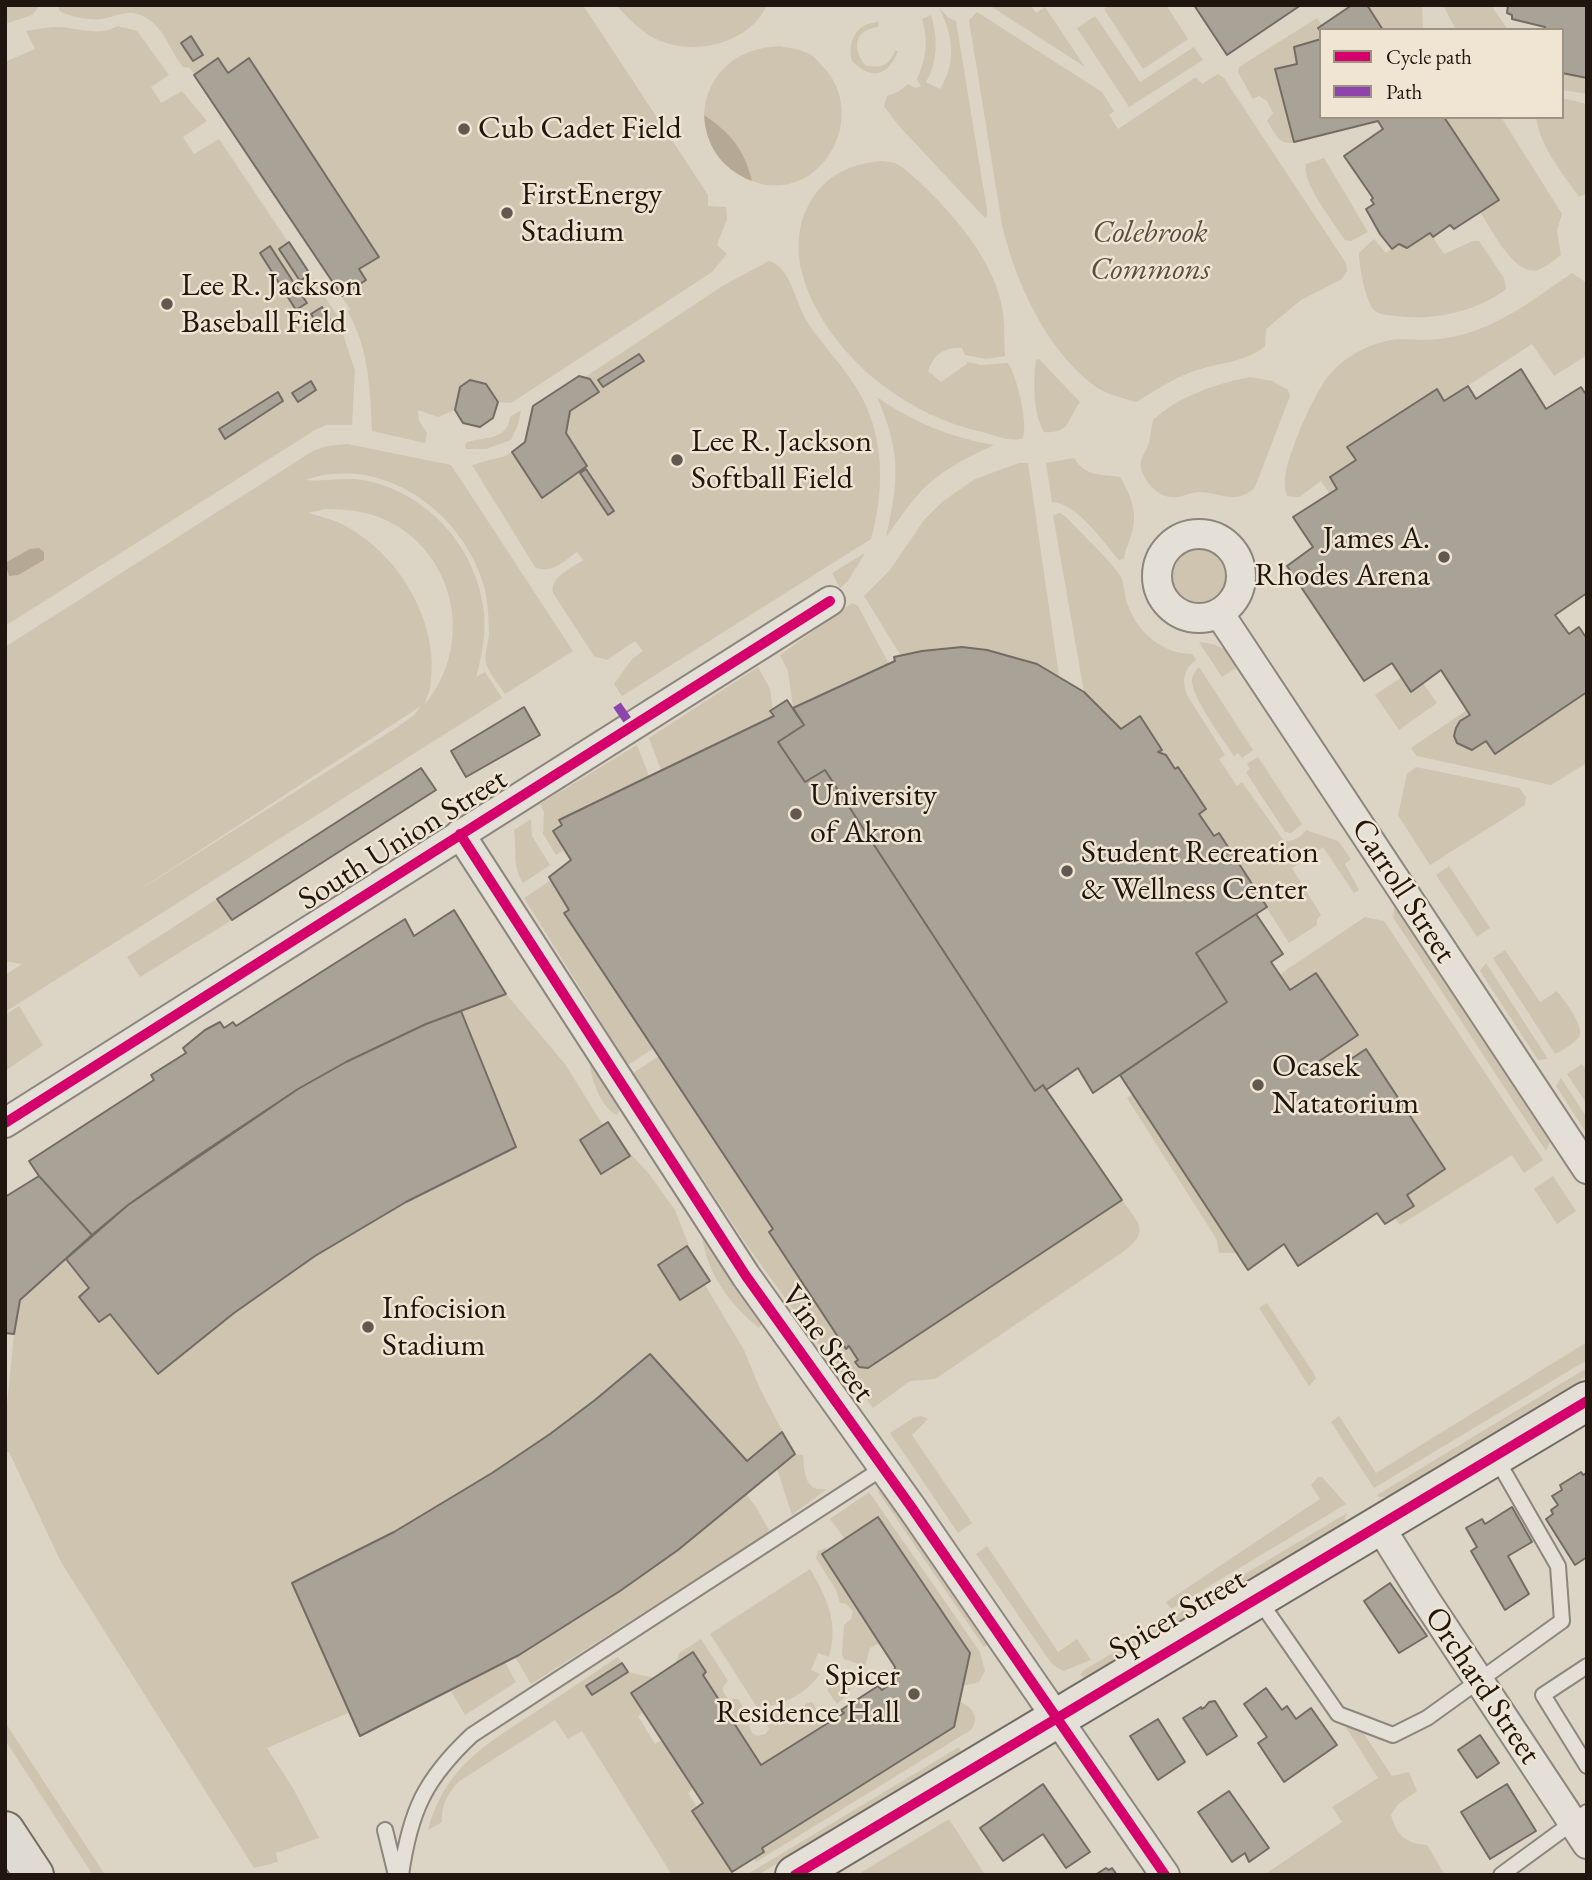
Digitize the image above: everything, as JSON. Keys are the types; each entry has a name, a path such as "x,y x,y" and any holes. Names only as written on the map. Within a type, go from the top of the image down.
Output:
{"main road":[{"path":"5,1831 34,1875"}],"street":[{"name":"South Union Street","path":"5,1123 830,601"},
{"name":"Carroll Street","path":"1219,613 1587,1169"},
{"name":"Vine Street","path":"460,834 746,1276 1057,1716 1165,1875"},
{"name":"Spicer Street","path":"795,1875 1587,1401"},
{"name":"Orchard Street","path":"1380,1527 1480,1682 1582,1826"}],"lane":[{"path":"1258,1599 1338,1714 1393,1735 1427,1718 1562,1621 1558,1566 1495,1456"},
{"path":"398,1875 405,1844 423,1792 446,1759 472,1735 883,1468"},
{"path":"1587,1666 1543,1695 1587,1766"},
{"path":"1501,1875 1582,1826"},
{"path":"385,1830 398,1875"}],"green space":[{"path":"5,5 40,5 32,15 5,24"},
{"name":"FirstEnergy Stadium","path":"59,5 583,5 708,195 708,206 726,207 727,219 717,245 727,254 712,272 511,403 498,402 493,418 480,427 463,423 455,410 438,417 418,410 419,421 427,433 425,443 372,431 367,370 360,340 348,312 350,309 190,68 183,67 152,22 138,14 126,13 101,19 85,18 59,10"},
{"path":"616,5 767,5 748,29 734,37 720,43 688,47 652,37"},
{"path":"989,5 1031,5 1036,13 1045,7 1085,67"},
{"path":"1110,5 1166,5 1188,39 1143,69 1104,9"},
{"path":"1367,5 1422,5 1423,28 1382,28"},
{"path":"1443,5 1491,5 1507,28 1455,28"},
{"path":"939,8 956,21 987,210 985,218 899,126 884,106 887,96 908,84 915,88 921,86 917,79 923,64 926,42 922,19 931,15 936,49 926,82 940,89 949,69 951,48"},
{"name":"Colebrook Commons","path":"977,12 1102,92 1114,111 1109,115 1118,129 1196,77 1202,84 1218,74 1224,78 1346,263 1347,271 1342,279 1301,300 1266,329 1265,346 1257,352 1184,375 1136,402 1096,387 1062,355 1048,335 1025,292 1008,247 1002,225 969,20"},
{"path":"1095,16 1140,82 1194,47 1203,60 1129,107 1077,28"},
{"path":"1317,18 1322,25 1318,28 1319,40 1295,47 1297,64 1275,70 1294,142 1285,142 1278,137 1267,121 1273,113 1267,101 1259,96 1253,99 1238,72 1239,67"},
{"path":"879,22 878,27 860,36 857,46 861,59 865,65 875,67 883,65 898,51 884,71 872,73 852,61 851,47 859,30"},
{"name":"Lee R. Jackson Baseball Field","path":"117,26 137,31 169,75 151,87 161,103 182,91 207,121 183,137 194,154 219,139 337,315 355,371 352,425 326,425 315,430 5,626 5,62 35,49 26,31 60,27 104,31"},
{"path":"779,46 803,51 817,60 838,91 842,113 839,135 830,154 815,171 797,182 776,186 752,181 741,151 721,128 704,115 711,86 727,65 750,52"},
{"path":"1564,73 1587,78 1587,94 1564,90"},
{"path":"1564,100 1587,104 1587,193 1579,197 1547,149 1536,119 1564,119"},
{"path":"1445,119 1502,119 1562,214 1557,230 1561,255 1537,270 1528,270 1512,259 1480,212 1499,200"},
{"path":"1324,158 1368,232 1351,241 1345,240 1340,233 1317,199 1308,180 1306,164"},
{"path":"882,161 902,167 933,195 963,230 988,268 1002,307 1005,356 986,359 965,355 962,348 950,349 933,360 928,371 941,382 967,362 981,365 1008,363 1021,400 1023,438 1008,439 955,424 929,414 892,392 861,367 842,347 825,324 812,299 802,273 799,247 802,221 814,196 835,175 862,164"},
{"path":"1430,233 1444,254 1479,241 1504,278 1506,289 1481,304 1439,316 1410,317 1385,315 1375,311 1361,274 1359,253 1374,239 1386,253 1399,244 1407,248"},
{"name":"Lee R. Jackson Softball Field","path":"769,261 776,264 787,277 805,318 856,387 873,423 880,462 880,481 871,539 622,696 614,684 632,659 643,651 635,641 607,660 594,656 553,593 558,577 583,560 577,552 552,568 535,567 472,465 512,452 525,442 582,379 724,285"},
{"path":"1572,273 1587,283 1587,355 1554,376 1532,344 1444,401 1437,390 1348,447 1356,460 1330,477 1337,489 1330,494 1321,481 1299,497 1287,496 1287,469 1302,424 1324,382 1349,357 1386,341 1441,339 1485,327 1523,306"},
{"path":"1039,359 1080,402 1067,424 1059,431 1044,432 1040,425 1034,377 1036,360"},
{"path":"1250,377 1272,381 1288,390 1290,396 1255,487 1249,493 1235,497 1198,492 1171,497 1156,491 1145,478 1141,468 1153,420 1198,392"},
{"path":"877,397 933,428 994,445 933,480 912,502 886,537 895,482 894,450"},
{"path":"521,410 511,440 486,449 466,449 467,442 500,434 505,430 510,417"},
{"path":"347,444 451,465 573,651 505,694 486,663 489,629 484,586 473,559 458,534 416,495 390,482 362,475 334,474 305,480 360,480 391,488 430,512 447,529 461,547 480,590 484,629 476,677 485,672 502,698 5,1012 5,975 22,964 5,961 5,647 313,451","holes":["325,509 362,512 389,521 418,542 434,562 452,609 453,634 449,658 440,682 425,704 430,689 432,666 430,642 414,597 401,576 368,541 339,523 308,513","421,706 399,726 130,896"]},
{"path":"1074,458 1089,472 1120,477 1127,490 1132,503 1134,525 1124,559 1119,560 1080,516 1061,504 1052,502 1046,463"},
{"path":"1019,463 1028,463 1059,676 1037,664 987,650 901,656 864,596 890,570 924,520 942,502 975,479"},
{"path":"1060,513 1117,571 1133,617 1146,634 1162,646 1192,654 1196,660 1185,676 1187,695 1225,755 1219,759 1237,786 1242,782 1284,841 1297,838 1306,830 1338,841 1351,859 1345,864 1359,890 1354,893 1323,847 1292,868 1321,915 1317,919 1317,925 1289,943 1219,833 1214,836 1199,814 1205,809 1179,767 1175,769 1166,756 1159,752 1162,749 1141,717 1121,729 1084,692 1053,515"},
{"path":"1202,545 1219,550 1227,558 1232,575 1227,592 1219,600 1202,605 1185,600 1177,592 1172,575 1177,558 1185,550"},
{"path":"865,553 848,581 840,588 832,573"},
{"path":"852,603 858,606 889,664 793,708 788,671 780,655"},
{"path":"1199,642 1228,652 1236,668 1222,677"},
{"path":"758,667 770,689 773,716 661,770 649,738"},
{"path":"1199,667 1253,750 1242,758 1238,753 1234,756 1198,699 1192,682"},
{"path":"1402,677 1411,692 1423,683 1437,703 1399,730 1375,695"},
{"path":"1587,692 1587,763 1551,785 1417,756 1411,748 1467,710 1470,715 1454,736 1457,743 1472,750 1486,741 1496,754"},
{"path":"637,745 649,776 559,820 562,825 553,832 564,850 556,855 543,834 544,812 540,804"},
{"path":"1258,757 1302,824 1291,833 1285,832 1246,772 1250,769 1247,764"},
{"path":"1416,767 1519,788 1526,797 1525,805 1430,865 1398,815 1407,774"},
{"path":"531,819 532,836 550,865 523,883 516,864 514,830"},
{"path":"1449,866 1490,928 1477,937 1436,875"},
{"path":"551,880 654,1048 628,1065 524,898"},
{"path":"217,899 232,920 140,977 127,957"},
{"path":"1395,905 1550,1142 1546,1151 1393,917"},
{"name":"Infocision Stadium","path":"454,910 506,994 565,1064 603,1125 608,1122 675,1210 693,1256 710,1281 705,1285 744,1350 760,1389 795,1454 803,1455 807,1480 814,1488 827,1489 792,1515 777,1469 747,1495 770,1532 531,1684 515,1657 505,1662 516,1682 465,1715 451,1691 360,1736 350,1712 267,1748 294,1790 319,1838 276,1853 278,1862 254,1868 61,1562 9,1452 5,1452 14,1334 5,1197 38,1176 29,1161 153,1080 151,1075 186,1053 183,1048 197,1035 220,1022 224,1028 233,1022 237,1025 405,919 414,936"},
{"path":"1365,917 1384,921 1543,1160 1524,1173 1512,1155 1400,1225 1395,1218 1414,1206 1407,1195 1445,1169 1366,1049 1327,1075 1318,1062 1358,1034 1316,973 1290,990 1279,975"},
{"path":"1505,950 1540,1002 1557,991 1577,1020 1579,1037 1555,1054 1493,958"},
{"path":"1486,963 1548,1059 1538,1060 1480,971"},
{"path":"19,1006 43,1045 5,1071 5,1015"},
{"path":"659,1056 773,1229 769,1232 846,1349 849,1346 858,1360 856,1362 859,1367 868,1368 1122,1200 1137,1221 1139,1233 1132,1245 1123,1252 935,1379 910,1381 873,1408 855,1384 849,1387 746,1244 633,1073"},
{"path":"593,1062 622,1106 617,1115 607,1107 599,1094 590,1066"},
{"path":"1582,1064 1587,1071 1587,1104 1567,1074"},
{"path":"1561,1078 1587,1118 1587,1134 1556,1086"},
{"path":"1133,1094 1237,1253 1219,1253 1217,1240 1127,1098"},
{"path":"1553,1176 1576,1211 1557,1224 1534,1189"},
{"path":"701,1226 766,1320 759,1328 737,1307 719,1283 706,1256"},
{"path":"1267,1303 1313,1372 1316,1378 1309,1386 1259,1308"},
{"path":"1587,1342 1587,1360 1374,1488 1331,1422 1339,1416 1376,1473"},
{"path":"1587,1368 1587,1376 1386,1497 1377,1495"},
{"path":"921,1416 928,1419 912,1435 972,1523 958,1533 890,1433"},
{"path":"1318,1477 1322,1477 1346,1504 1171,1609 1166,1602 1320,1499 1311,1485"},
{"path":"877,1490 886,1492 989,1643 984,1647"},
{"path":"869,1492 980,1652 985,1671 979,1682 963,1686 970,1653 879,1517 845,1539 830,1519"},
{"path":"1347,1513 1343,1524 1086,1679 1080,1675 1084,1670"},
{"path":"987,1546 1058,1652 1077,1639 1091,1660 1063,1671 1052,1664 976,1554"},
{"path":"825,1548 828,1550 822,1555 880,1643 870,1648 865,1666 844,1659 842,1655 844,1625 851,1619 853,1611 846,1604 840,1603 836,1590 816,1558 818,1551"},
{"path":"810,1569 830,1611 833,1633 829,1657 818,1653 811,1670 820,1674 800,1693 784,1702 757,1707 710,1634"},
{"path":"701,1639 728,1681 723,1691 728,1699 738,1699 749,1716 754,1717 749,1726 752,1733 758,1736 769,1729 763,1716 785,1713 790,1717 798,1717 804,1712 805,1704 812,1702 826,1724 761,1765 703,1675 706,1672 676,1663 679,1653"},
{"path":"618,1657 622,1663 586,1686 592,1695 628,1672 654,1678 632,1692 644,1712 638,1716 655,1744 662,1740 693,1789 688,1793 697,1807 692,1811 732,1872 728,1875 672,1875 582,1731 568,1739 555,1720 458,1782 446,1800 442,1822 428,1830 435,1808 445,1790 470,1759 501,1734"},
{"path":"834,1677 854,1681 848,1694 837,1704 827,1690"},
{"path":"959,1702 974,1713 975,1721 971,1730 756,1862 754,1858 764,1852 762,1848 953,1728"},
{"path":"5,1722 105,1875 93,1875 5,1740"},
{"path":"1356,1722 1392,1776 1409,1772 1417,1791 1398,1804 1391,1815 1393,1822 1403,1837 1414,1843 1427,1845 1445,1875 1264,1875 1342,1822 1332,1807 1378,1778 1344,1724"},
{"path":"959,1747 961,1751 758,1875 746,1875"},
{"path":"949,1819 985,1875 857,1875"}],"shaded area":[{"path":"704,115 721,128 741,151 752,181 732,170 712,147"},
{"path":"39,548 44,552 44,560 18,575 9,576 5,563 30,549"}],"building":[{"path":"1194,5 1301,5 1227,55"},
{"path":"1352,5 1367,5 1382,28 1319,29"},
{"path":"1508,5 1587,5 1587,78 1564,73 1564,28 1545,28 1512,19 1512,15 1507,13"},
{"path":"191,36 203,55 193,61 181,43"},
{"path":"1319,40 1319,119 1445,119 1499,200 1454,229 1450,225 1433,237 1430,233 1407,248 1399,244 1392,249 1366,209 1374,204 1371,200 1373,198 1344,156 1383,129 1378,121 1294,142 1275,69 1297,64 1294,47"},
{"path":"218,58 228,73 249,58 379,257 359,269 366,280 342,296 194,75"},
{"path":"289,242 310,274 300,281 279,249"},
{"path":"270,246 307,303 296,310 260,253"},
{"path":"322,307 334,327 324,334 311,314"},
{"path":"639,354 644,361 603,387 598,380"},
{"name":"James A. Rhodes Arena","path":"1521,369 1546,409 1581,387 1587,396 1587,593 1555,615 1569,634 1579,627 1587,639 1587,692 1495,754 1486,741 1472,750 1457,743 1454,736 1456,728 1460,721 1470,715 1441,670 1411,692 1392,663 1364,681 1287,566 1313,547 1293,517 1337,489 1330,477 1356,460 1347,447 1437,389 1444,401 1468,386 1476,399"},
{"path":"579,376 590,379 599,392 570,411 566,433 587,466 542,498 512,452 525,442 533,406"},
{"path":"470,380 486,384 498,402 493,418 480,427 463,423 455,410 460,387"},
{"path":"311,381 316,390 298,402 292,393"},
{"path":"278,392 283,401 225,439 219,429"},
{"path":"586,469 614,511 608,515 580,473"},
{"name":"Student Recreation & Wellness Center","path":"962,647 987,650 1037,664 1084,692 1121,729 1140,716 1162,750 1158,752 1166,755 1175,769 1178,767 1206,809 1199,814 1214,836 1219,833 1267,907 1196,953 1227,1002 1093,1093 1078,1068 1046,1090 1043,1085 1035,1091 825,770 805,782 778,742 804,725 793,708 895,661 894,657"},
{"path":"787,700 804,725 778,742 805,782 825,770 1035,1091 1043,1085 1122,1200 868,1368 859,1367 855,1362 858,1360 849,1346 846,1349 769,1232 773,1229 564,913 569,910 549,877 571,860 553,831 562,825 559,820 774,716 770,711"},
{"path":"524,707 540,735 466,777 451,751"},
{"path":"421,768 436,790 232,920 217,899"},
{"path":"454,910 506,994 426,1024 346,1062 298,1089 128,1205 92,1235 39,1176 29,1161 154,1080 151,1075 186,1053 183,1048 205,1030 220,1022 224,1028 233,1022 236,1026 405,919 414,936"},
{"name":"Ocasek Natatorium","path":"1256,914 1283,954 1271,962 1290,990 1316,973 1358,1035 1318,1062 1327,1075 1366,1049 1445,1169 1407,1195 1414,1206 1385,1224 1377,1213 1298,1266 1284,1244 1248,1270 1120,1075 1227,1002 1196,953"},
{"path":"461,1011 516,1147 406,1202 315,1256 234,1313 158,1374 110,1314 99,1322 79,1297 89,1288 66,1259 128,1205 298,1089 346,1062 426,1024"},
{"path":"608,1122 630,1156 601,1174 580,1140"},
{"path":"39,1176 92,1235 20,1300 14,1334 5,1333 5,1197"},
{"path":"687,1246 710,1281 680,1300 658,1265"},
{"path":"650,1354 747,1461 782,1432 795,1454 678,1550 620,1591 519,1655 360,1736 292,1583 394,1532 492,1473 550,1434"},
{"path":"1581,1472 1583,1475 1587,1473 1587,1557 1575,1565 1546,1519 1558,1505 1552,1496 1562,1490 1560,1485"},
{"path":"1512,1507 1532,1542 1508,1556 1529,1594 1505,1610 1471,1551 1477,1547 1466,1528 1482,1519 1485,1524"},
{"name":"Spicer Residence Hall","path":"878,1517 970,1653 954,1727 762,1848 764,1852 732,1872 692,1811 703,1803 631,1693 693,1652 706,1672 703,1675 761,1765 844,1713 841,1710 878,1686 882,1690 892,1683 895,1667 822,1554"},
{"path":"1390,1583 1427,1636 1399,1653 1364,1601"},
{"path":"622,1663 628,1672 592,1695 586,1686"},
{"path":"1266,1688 1282,1710 1287,1706 1296,1719 1311,1708 1337,1745 1284,1782 1258,1743 1267,1737 1244,1704"},
{"path":"1215,1701 1237,1736 1207,1755 1183,1718"},
{"path":"1158,1719 1185,1762 1158,1780 1130,1736"},
{"path":"1480,1735 1499,1763 1477,1778 1458,1750"},
{"path":"1043,1784 1090,1852 1066,1868 1043,1834 1003,1861 980,1828"},
{"path":"1507,1784 1536,1831 1490,1859 1461,1812"},
{"path":"1229,1791 1269,1848 1249,1862 1245,1853 1232,1862 1198,1812"},
{"path":"1106,1868 1112,1868 1117,1875 1095,1875"}],"marked path":[{"path":"617,705 632,727"}],"cycle path":[{"path":"5,1123 830,601"},
{"path":"460,834 746,1276 912,1508 1165,1875"},
{"path":"795,1875 1587,1401"}],"place":[{"name":"Cub Cadet Field","path":"464,129"},
{"name":"FirstEnergy Stadium","path":"507,213"},
{"name":"Lee R. Jackson Baseball Field","path":"167,304"},
{"name":"Lee R. Jackson Softball Field","path":"677,460"},
{"name":"James A. Rhodes Arena","path":"1444,557"},
{"name":"University of Akron","path":"796,814"},
{"name":"Student Recreation & Wellness Center","path":"1067,871"},
{"name":"Ocasek Natatorium","path":"1258,1085"},
{"name":"Infocision Stadium","path":"368,1327"},
{"name":"Spicer Residence Hall","path":"914,1694"}]}
